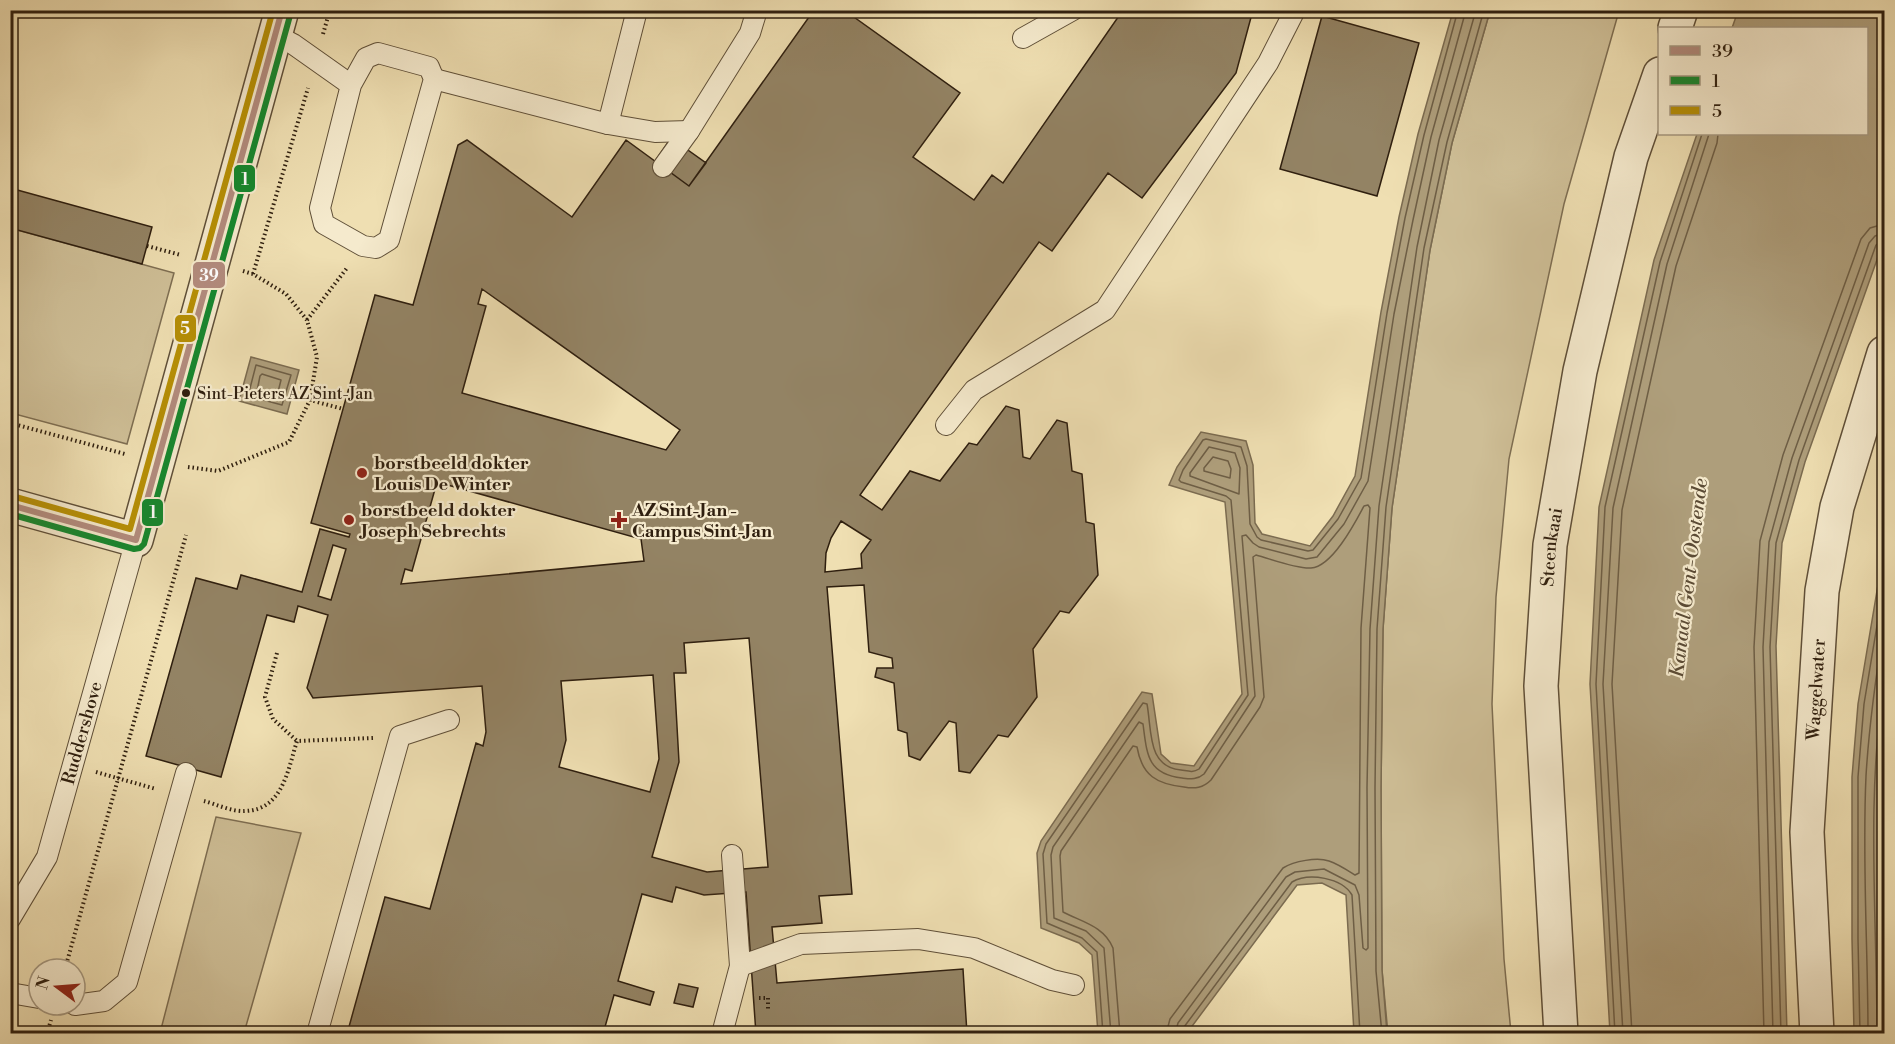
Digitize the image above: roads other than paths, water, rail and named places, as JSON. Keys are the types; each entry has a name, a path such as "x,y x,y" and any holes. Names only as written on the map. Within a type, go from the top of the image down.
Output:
{"street":[{"path":"1675,27 1681,10"},
{"name":"Ruddershove","path":"136,540 279,23"},
{"name":"Steenkaai","path":"1562,1034 1541,686 1550,545 1580,371 1631,157 1658,77"},
{"name":"Waggelwater","path":"1817,1034 1807,832 1822,591 1837,507 1884,353"},
{"path":"10,505 136,540"}],"lane":[{"path":"608,124 637,10"},
{"path":"663,167 690,131 750,33 757,10"},
{"path":"1023,38 1073,10"},
{"path":"946,425 975,390 1105,310 1268,63 1295,10"},
{"path":"279,23 293,44 351,85"},
{"path":"378,53 429,66 434,79 389,240 376,248 363,246 324,224 320,208 351,85 366,58 378,53"},
{"path":"434,79 608,124 656,132 690,131"},
{"name":"Ruddershove","path":"10,919 47,857 136,540"},
{"path":"316,1034 400,736 449,720"},
{"path":"87,1005 104,1001 127,982 186,773"},
{"path":"722,1034 740,966 732,855"},
{"path":"740,966 801,944 918,939 974,948 1052,980 1074,985"},
{"path":"10,993 27,996"}],"water":[{"path":"1453,11 1490,11 1452,143 1430,250 1392,508 1383,629 1381,788 1382,970 1387,1033 1354,1033 1346,895 1322,883 1297,885 1187,1033 1098,1033 1092,955 1079,943 1041,928 1037,853 1041,841 1142,692 1152,694 1161,754 1171,763 1194,766 1242,694 1225,502 1169,485 1177,467 1201,432 1246,441 1253,465 1255,523 1262,534 1310,546 1333,516 1355,476 1381,312 1399,217 1418,134"},
{"name":"Kanaal Gent-Oostende","path":"1738,11 1884,11 1884,240 1805,462 1782,543 1776,646 1787,1033 1610,1033 1590,684 1599,507 1654,260 1697,135 1868,135 1868,27 1732,27"},
{"path":"251,357 299,370 287,414 239,401"},
{"path":"1884,549 1884,1033 1854,1033 1852,777 1858,704"}],"place":[{"name":"Sint-Pieters AZ Sint-Jan","path":"186,393"},
{"name":"borstbeeld dokter Louis De Winter","path":"362,473"},
{"name":"borstbeeld dokter Joseph Sebrechts","path":"349,520"},
{"name":"AZ Sint-Jan - Campus Sint-Jan","path":"619,520"}]}
